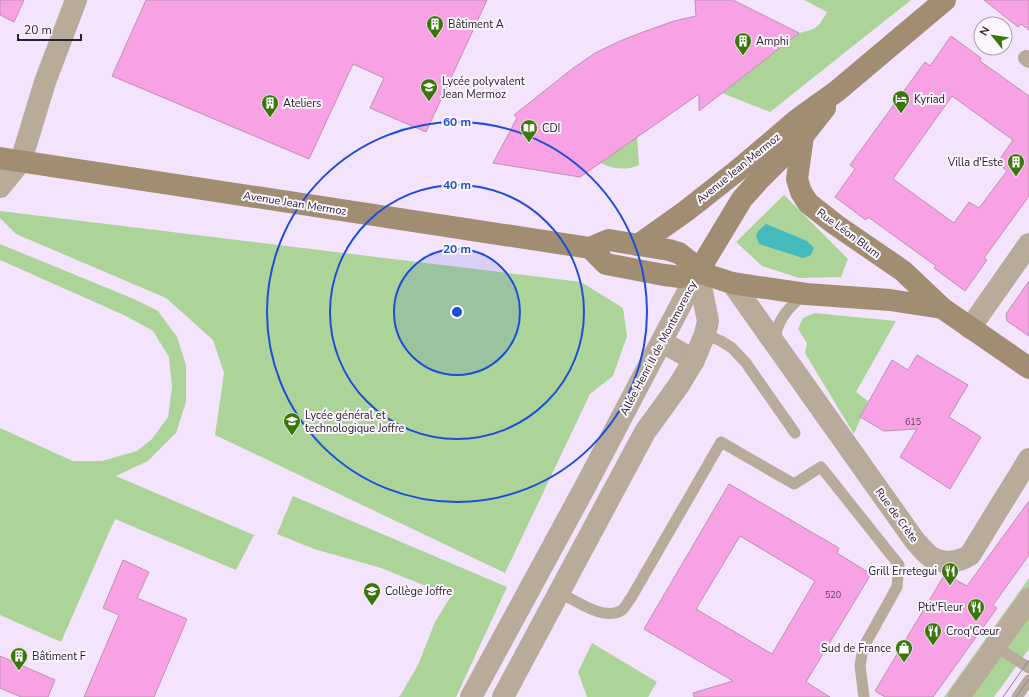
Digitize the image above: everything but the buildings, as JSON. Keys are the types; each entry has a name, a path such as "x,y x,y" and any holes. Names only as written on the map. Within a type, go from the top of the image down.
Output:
{"main road":[{"name":"Avenue Jean Mermoz","path":"638,245 686,211 738,170 798,119 837,91 945,0"},
{"name":"Avenue Jean Mermoz","path":"698,272 742,199 803,136 837,91"},
{"name":"Rue Léon Blum","path":"803,136 797,179 801,192 808,203 903,271 942,308 1029,368"},
{"name":"Avenue Jean Mermoz","path":"10,159 590,248"},
{"path":"609,240 638,245 679,253 689,261 698,272 681,277 606,264 590,248 609,240"},
{"name":"Rue Léon Blum","path":"698,272 732,283 806,294 890,300 942,308"}],"street":[{"path":"0,187 10,159 45,82 76,0"},
{"path":"970,328 1029,244"},
{"name":"Allée Henri II de Montmorency","path":"503,697 645,432 679,385 694,360 705,334 708,321 698,272"},
{"name":"Allée Henri II de Montmorency","path":"471,697 662,342 698,272"},
{"name":"Rue de Crète","path":"732,283 775,346 915,541 932,557 948,562 961,560 970,555 1029,459"},
{"path":"662,342 694,360"},
{"path":"959,697 1029,599"}],"lane":[{"path":"775,346 775,334 783,316 792,304 806,294"},
{"path":"705,334 732,348 746,363 795,433"},
{"path":"559,592 598,612 609,614 622,610 631,598 721,442 794,484 821,467 899,565 897,586 863,648 860,666 864,697"},
{"path":"995,646 1029,668"},
{"path":"1017,697 1029,680"}],"shaded area":[{"path":"804,0 911,0 770,112 722,93 799,33 813,29 819,25 827,12"},
{"path":"637,137 639,165 624,169 610,167 600,163"},
{"path":"784,195 848,259 841,277 799,278 762,266 736,242"},
{"path":"0,211 581,282 623,308 627,336 613,376 590,394 505,573 215,435 224,373 213,340 166,298 16,234 0,218"},
{"path":"766,224 807,241 814,248 811,255 803,258 759,244 756,235"},
{"path":"0,244 134,299 158,311 177,337 186,365 186,402 176,433 148,461 116,476 254,535 236,570 115,519 61,642 0,615 0,428 73,461 102,461 137,451 152,439 168,417 172,387 169,357 153,331 126,316 0,260"},
{"path":"815,313 896,321 856,392 868,401 854,434 805,353 807,343 798,329 803,318"},
{"path":"293,496 507,587 456,697 398,697 418,665 435,622 451,596 381,568 314,549 277,534"},
{"path":"1029,578 1029,649 994,697 944,697"},
{"path":"592,643 657,682 648,697 587,697 578,672"}],"tram line":[{"path":"1003,697 1029,660"},
{"path":"1016,697 1029,679"}],"place":[{"name":"Bâtiment A","path":"435,39"},
{"name":"Amphi","path":"743,56"},
{"name":"Lycée polyvalent Jean Mermoz","path":"429,102"},
{"name":"Kyriad","path":"901,114"},
{"name":"Ateliers","path":"270,118"},
{"name":"CDI","path":"529,143"},
{"name":"Villa d'Este","path":"1016,177"},
{"name":"Lycée général et technologique Joffre","path":"292,436"},
{"name":"Grill Erretegui","path":"950,586"},
{"name":"Collège Joffre","path":"372,606"},
{"name":"Ptit'Fleur","path":"976,622"},
{"name":"Croq'Cœur","path":"933,646"},
{"name":"Sud de France","path":"904,663"},
{"name":"Bâtiment F","path":"19,671"}]}
